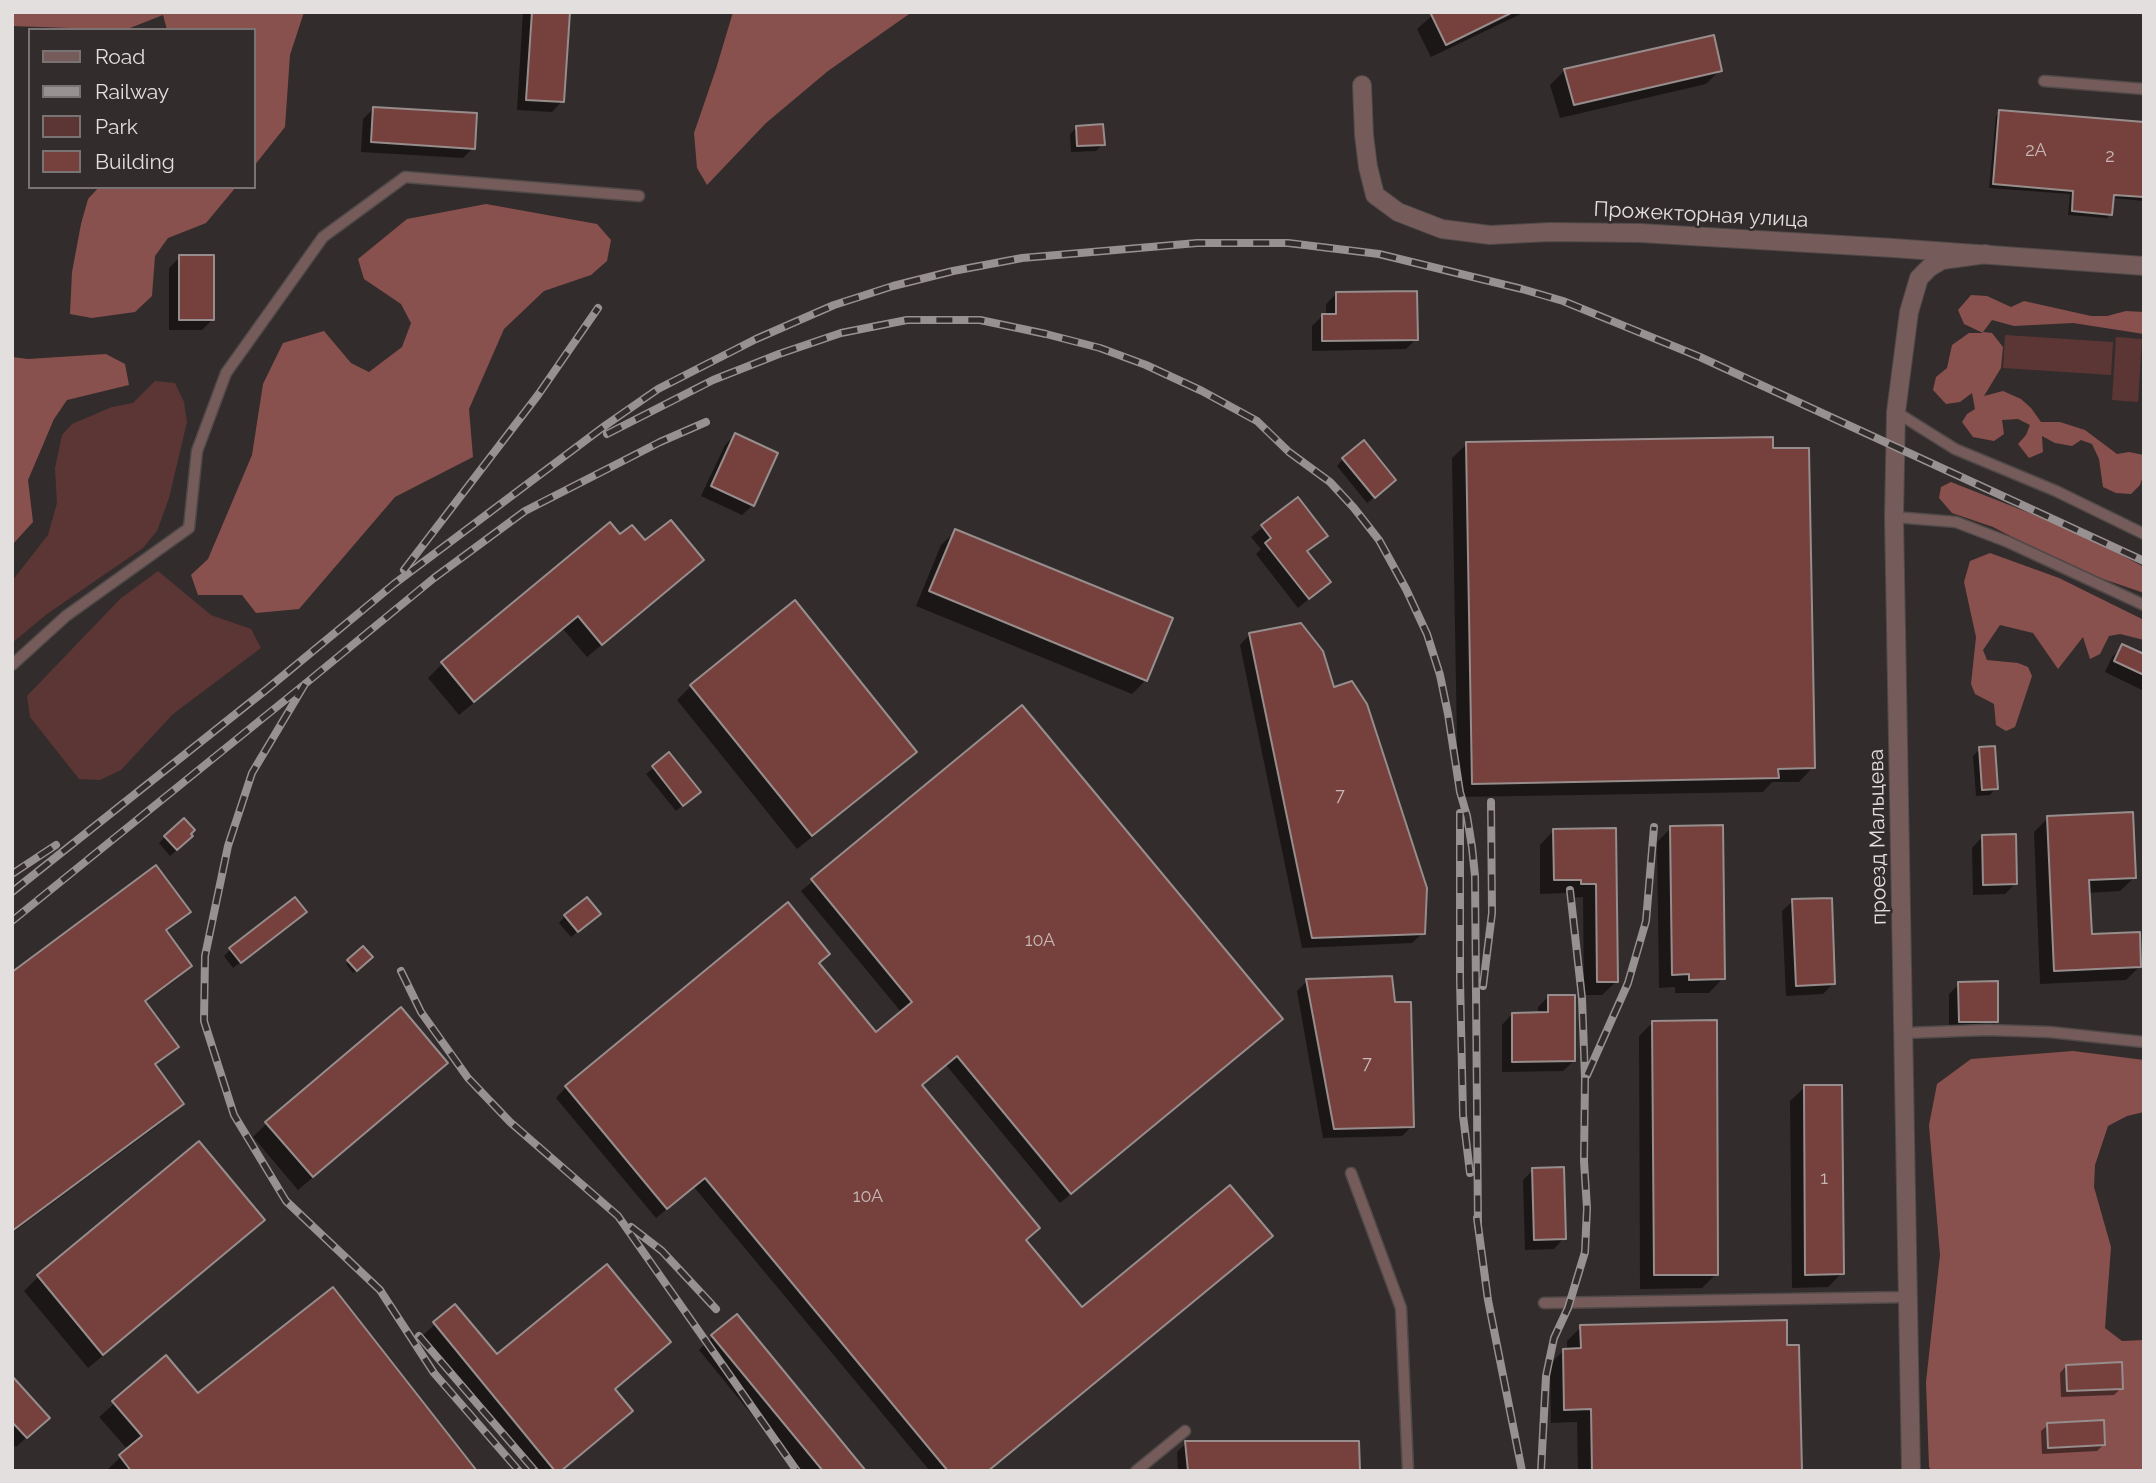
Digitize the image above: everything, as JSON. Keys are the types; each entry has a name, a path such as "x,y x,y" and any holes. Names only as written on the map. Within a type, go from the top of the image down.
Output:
{"street":[{"name":"Прожекторная улица","path":"1362,85 1364,135 1375,195 1398,212 1442,229 1490,235 1550,232 1640,233 2144,266"},
{"name":"проезд Мальцева","path":"1911,1471 1894,517 1896,412 1909,312 1920,278 1930,267 1942,260 1986,254"}],"lane":[{"path":"2044,81 2144,89"},
{"path":"12,665 66,616 189,528 197,451 226,373 323,237 405,177 639,196"},
{"path":"1896,412 1955,449 2056,491 2144,534"},
{"path":"1894,517 1956,522 2008,542 2144,605"},
{"path":"1905,1033 1987,1030 2049,1032 2144,1042"},
{"path":"1351,1174 1401,1308 1408,1471"},
{"path":"1545,1303 1908,1297"},
{"path":"1136,1471 1185,1431"}],"green space":[{"path":"2005,335 2113,342 2111,375 2003,368"},
{"path":"2116,337 2142,339 2138,402 2112,400"},
{"path":"155,381 175,383 184,402 187,422 169,498 157,531 143,548 47,614 12,643 12,581 48,535 57,503 55,468 62,435 72,424 112,407 133,403"},
{"path":"158,571 211,615 251,629 261,648 173,714 121,770 100,780 79,779 30,717 27,696 120,599"}],"shaded area":[{"path":"12,12 304,12 290,55 285,127 256,163 256,28 166,28 163,15 130,28 12,26"},
{"path":"733,12 912,12 828,71 766,123 707,185 697,168 694,133"},
{"path":"97,189 234,189 206,223 168,238 155,256 152,296 135,312 92,318 70,314 72,272 88,199"},
{"path":"486,204 597,224 611,240 607,261 591,275 544,291 504,329 469,409 473,457 395,497 299,609 256,613 242,595 198,595 191,575 208,559 252,455 263,384 283,343 324,331 351,363 369,372 402,347 411,323 401,304 364,279 358,259 407,219"},
{"path":"1971,295 1987,296 2011,307 2024,301 2091,316 2107,316 2126,311 2144,312 2144,334 2073,323 2014,326 1992,320 1983,332 1992,333 2003,347 2001,368 1984,396 2003,391 2021,399 2041,422 2060,422 2085,430 2117,454 2129,452 2144,455 2144,473 2140,485 2131,494 2116,493 2103,487 2099,459 2092,444 2081,440 2072,446 2055,443 2042,436 2043,452 2029,458 2018,444 2030,425 2018,419 2002,420 2004,434 1994,441 1973,437 1962,422 1967,414 1975,409 1972,393 1960,402 1946,404 1933,390 1936,377 1947,368 1952,345 1969,333 1983,333 1964,324 1958,310"},
{"path":"106,354 125,364 129,385 67,400 54,419 28,480 33,522 12,545 12,357 28,359"},
{"path":"1951,482 2080,533 2144,567 2144,593 2074,569 1993,527 1952,513 1939,498 1941,487"},
{"path":"1990,553 2059,578 2144,620 2144,640 2120,634 2109,636 2100,654 2090,659 2083,637 2058,669 2033,633 2000,625 1983,650 1987,660 2018,663 2028,667 2032,676 2015,727 2006,731 1996,725 1994,704 1975,694 1971,684 1976,637 1964,582 1970,561"},
{"path":"2073,1051 2144,1060 2144,1112 2127,1116 2108,1126 2095,1165 2094,1187 2111,1247 2105,1328 2122,1341 2144,1340 2144,1471 1932,1471 1929,1467 1926,1382 1940,1255 1929,1125 1937,1084 1971,1059"}],"building":[{"path":"532,12 570,12 564,102 526,100"},
{"path":"1430,12 1513,12 1446,45"},
{"path":"1714,35 1722,71 1574,105 1564,69"},
{"path":"373,107 477,113 475,149 371,142"},
{"path":"1999,110 2144,122 2144,197 2114,195 2112,215 2072,211 2073,191 1993,184"},
{"path":"1103,124 1105,145 1077,146 1076,126"},
{"path":"179,255 214,255 214,320 179,320"},
{"path":"1417,291 1418,340 1322,341 1322,314 1336,314 1336,292"},
{"path":"735,433 778,453 754,506 711,486"},
{"path":"1773,437 1773,448 1809,448 1815,768 1778,769 1779,778 1472,784 1466,442"},
{"path":"1364,440 1396,480 1375,498 1342,458"},
{"path":"1298,497 1328,536 1307,551 1331,582 1309,599 1265,543 1271,538 1261,525"},
{"path":"671,520 704,560 602,645 578,616 474,702 441,662 610,522 620,534 632,525 645,540"},
{"path":"955,529 1173,618 1147,681 929,591"},
{"path":"795,600 917,752 812,836 690,685"},
{"path":"1301,623 1323,651 1334,687 1352,681 1367,704 1427,888 1425,934 1312,938 1249,633"},
{"path":"2122,644 2144,654 2144,675 2114,661"},
{"path":"1022,705 1283,1019 1071,1194 957,1056 922,1085 1040,1228 1026,1240 1082,1307 1230,1185 1273,1236 988,1471 948,1471 705,1178 667,1209 565,1086 788,902 830,954 819,963 876,1032 912,1002 811,879"},
{"path":"1995,746 1998,789 1982,790 1979,747"},
{"path":"669,752 701,792 683,806 652,766"},
{"path":"2133,812 2136,878 2089,880 2092,934 2140,932 2141,967 2054,971 2047,816"},
{"path":"184,818 195,830 191,834 193,836 177,850 164,836"},
{"path":"1723,825 1725,979 1689,980 1689,974 1672,975 1670,826"},
{"path":"1616,828 1618,982 1597,982 1596,884 1581,884 1581,880 1554,880 1553,829"},
{"path":"2016,834 2017,884 1983,885 1982,835"},
{"path":"156,865 191,912 166,930 192,966 145,1001 179,1047 155,1064 184,1104 12,1231 12,972"},
{"path":"295,897 307,912 241,963 229,948"},
{"path":"587,897 601,914 578,932 564,915"},
{"path":"1832,898 1835,984 1796,986 1792,899"},
{"path":"363,946 373,957 357,971 347,960"},
{"path":"1392,976 1395,1002 1411,1002 1414,1127 1334,1129 1306,979"},
{"path":"1998,981 1998,1022 1959,1022 1958,982"},
{"path":"1548,995 1575,995 1575,1061 1512,1062 1512,1013 1548,1012"},
{"path":"401,1007 448,1063 313,1177 265,1122"},
{"path":"1717,1020 1718,1275 1654,1275 1652,1021"},
{"path":"1804,1085 1842,1085 1844,1274 1805,1275"},
{"path":"199,1141 265,1220 103,1355 37,1275"},
{"path":"1564,1167 1566,1239 1534,1240 1532,1168"},
{"path":"607,1264 671,1342 615,1389 633,1411 561,1471 555,1471 433,1322 455,1304 497,1354"},
{"path":"333,1287 477,1471 131,1471 119,1455 142,1436 112,1401 166,1355 198,1393"},
{"path":"737,1314 866,1471 823,1471 711,1335"},
{"path":"1787,1320 1787,1345 1799,1345 1802,1471 1592,1471 1591,1409 1564,1410 1563,1349 1581,1348 1580,1325"},
{"path":"2122,1362 2123,1389 2067,1391 2066,1365"},
{"path":"12,1376 50,1418 27,1438 12,1422"},
{"path":"2104,1420 2105,1445 2048,1448 2047,1423"},
{"path":"1185,1441 1359,1441 1360,1471 1188,1471"}],"railway":[{"path":"12,892 394,584 658,389 756,339 834,305 893,286 1022,258 1197,243 1288,243 1379,254 1522,289 1563,301 1700,357 2144,561"},
{"path":"404,570 538,395 598,308"},
{"path":"607,434 713,380 841,333 907,320 980,320 1100,348 1146,365 1257,421 1289,452 1330,482 1379,540 1406,589 1427,634 1440,675 1448,714 1475,876 1478,1227"},
{"path":"12,921 434,578 525,511 660,442 706,422"},
{"path":"305,684 252,773 228,846 205,956 204,1021 234,1115 286,1201 380,1290 434,1373 519,1471"},
{"path":"1483,986 1492,913 1491,802"},
{"path":"1460,813 1463,1115 1470,1173"},
{"path":"1587,1075 1628,983 1646,921 1654,827"},
{"path":"12,874 56,845"},
{"path":"1541,1471 1546,1376 1554,1338 1568,1308 1585,1252 1587,1208 1582,998 1570,890"},
{"path":"401,971 421,1012 468,1078 510,1122 618,1216 797,1471"},
{"path":"1477,1218 1488,1300 1522,1471"},
{"path":"631,1227 662,1251 716,1309"},
{"path":"419,1336 535,1471"}]}
